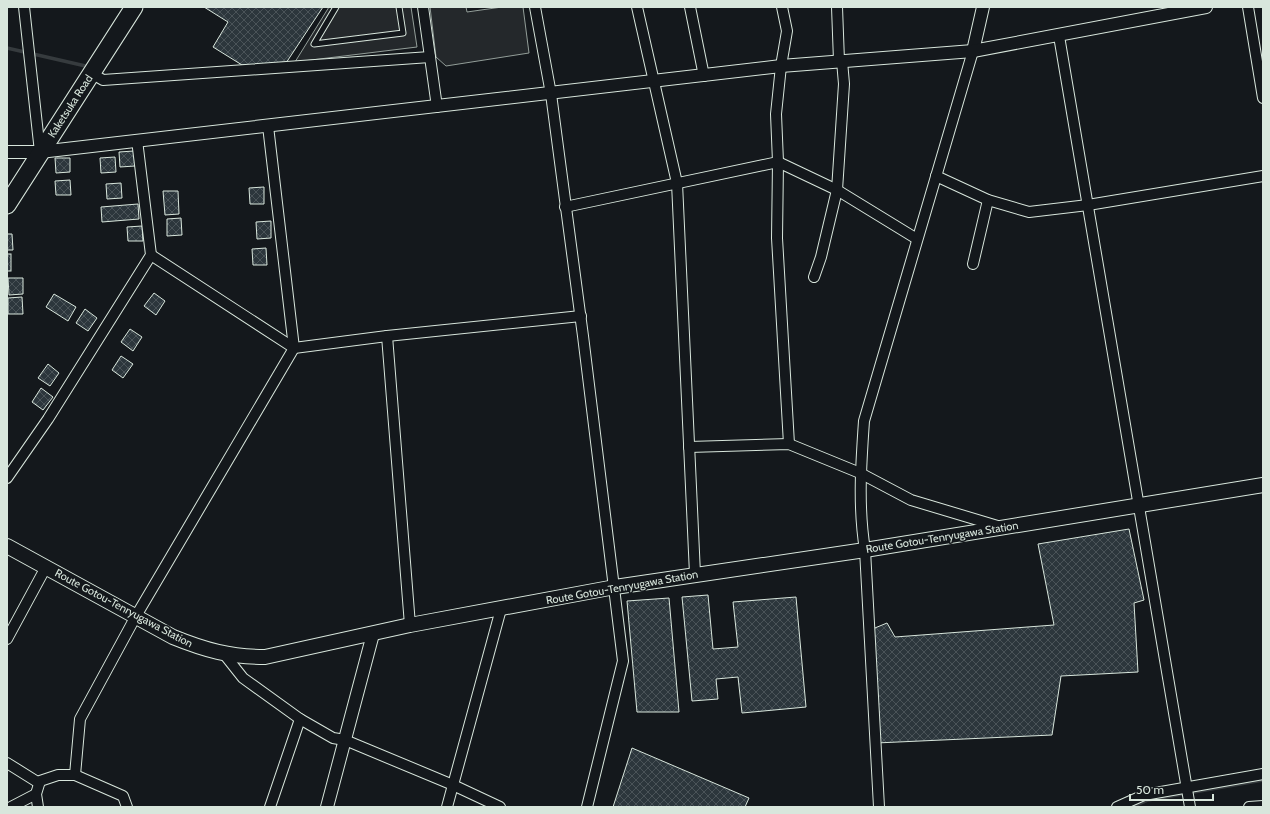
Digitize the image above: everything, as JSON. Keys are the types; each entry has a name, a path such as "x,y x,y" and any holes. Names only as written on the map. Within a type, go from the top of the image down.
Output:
{"highway":[{"name":"Kaketsuka Road","path":"7,205 134,7"}],"main road":[{"name":"Route Gotou-Tenryugawa Station","path":"7,546 173,637 199,648 224,654 244,657 265,657 410,625 615,587 865,550 1263,485"}],"street":[{"path":"24,7 40,152"},
{"path":"423,7 437,106"},
{"path":"535,7 551,94 581,316 601,493 615,587 623,661 587,807"},
{"path":"637,7 677,183 695,574"},
{"path":"690,7 704,76"},
{"path":"782,7 787,31 780,66 776,114 778,162 776,238 788,444"},
{"path":"814,277 821,256 837,190 844,84 840,61 837,7"},
{"path":"879,807 865,550 862,528 860,473 864,420 973,51 983,7"},
{"path":"7,152 40,152 551,94 780,66 973,51 1059,36 1206,7"},
{"path":"1248,7 1263,98"},
{"path":"1059,36 1190,807"},
{"path":"93,71 103,80 430,57"},
{"path":"75,776 80,719 136,616 294,348 268,126"},
{"path":"7,478 48,419 151,255 138,140"},
{"path":"566,207 778,162 837,190 917,239"},
{"path":"936,176 988,200 1030,212 1088,205 1263,176"},
{"path":"973,264 988,200"},
{"path":"151,255 294,348 387,336 581,316"},
{"path":"387,336 410,625"},
{"path":"689,447 788,444 860,473 911,500 1002,528"},
{"path":"7,639 46,567"},
{"path":"447,807 501,609"},
{"path":"327,807 373,634"},
{"path":"224,654 243,678 300,720 333,738 345,740 453,785 500,807"},
{"path":"270,807 300,720"},
{"path":"7,763 39,783"},
{"path":"1117,807 1144,795 1186,786 1263,774"},
{"path":"38,807 36,794 40,781 58,775 75,776 123,796 127,807"},
{"path":"12,807 36,794"},
{"path":"1249,807 1263,806"}],"lane":[{"path":"336,7 314,44 402,33 399,7"}],"shaded area":[{"path":"329,7 411,7 417,47 295,62"},
{"path":"430,7 466,7 467,12 502,7 523,7 529,53 446,66 436,57"}],"building":[{"path":"204,7 323,7 286,63 242,65 213,47 228,22"},
{"path":"134,151 135,166 120,167 119,152"},
{"path":"115,157 116,172 101,173 100,158"},
{"path":"55,158 70,158 70,172 56,173"},
{"path":"70,180 71,195 56,195 55,181"},
{"path":"121,183 122,198 107,199 106,184"},
{"path":"264,187 264,204 250,204 249,188"},
{"path":"163,191 178,191 179,214 165,215"},
{"path":"138,204 139,219 102,222 101,207"},
{"path":"181,218 182,235 167,236 167,219"},
{"path":"271,221 271,238 257,239 256,222"},
{"path":"142,226 143,241 128,241 127,227"},
{"path":"7,234 12,234 13,250 7,250"},
{"path":"266,248 267,265 253,265 252,249"},
{"path":"7,254 11,254 11,271 7,271"},
{"path":"8,278 23,278 23,294 9,295"},
{"path":"154,293 165,301 156,315 144,306"},
{"path":"54,294 76,307 68,321 46,307"},
{"path":"22,297 23,314 8,314 8,298"},
{"path":"85,309 97,318 88,331 76,323"},
{"path":"130,329 142,337 133,351 121,342"},
{"path":"121,356 133,364 123,378 112,370"},
{"path":"48,364 59,373 50,386 38,378"},
{"path":"41,388 53,397 43,410 32,402"},
{"path":"1129,529 1144,600 1134,603 1138,672 1061,676 1052,735 876,743 870,630 887,623 895,637 1054,625 1038,544"},
{"path":"708,595 713,649 738,647 733,602 796,597 806,707 742,713 738,677 716,679 718,699 692,701 682,597"},
{"path":"669,598 679,712 637,712 627,601"},
{"path":"632,748 749,798 745,807 613,807"}],"waterway":[{"path":"7,48 90,67"},
{"path":"1132,807 1148,800 1263,780"}]}
